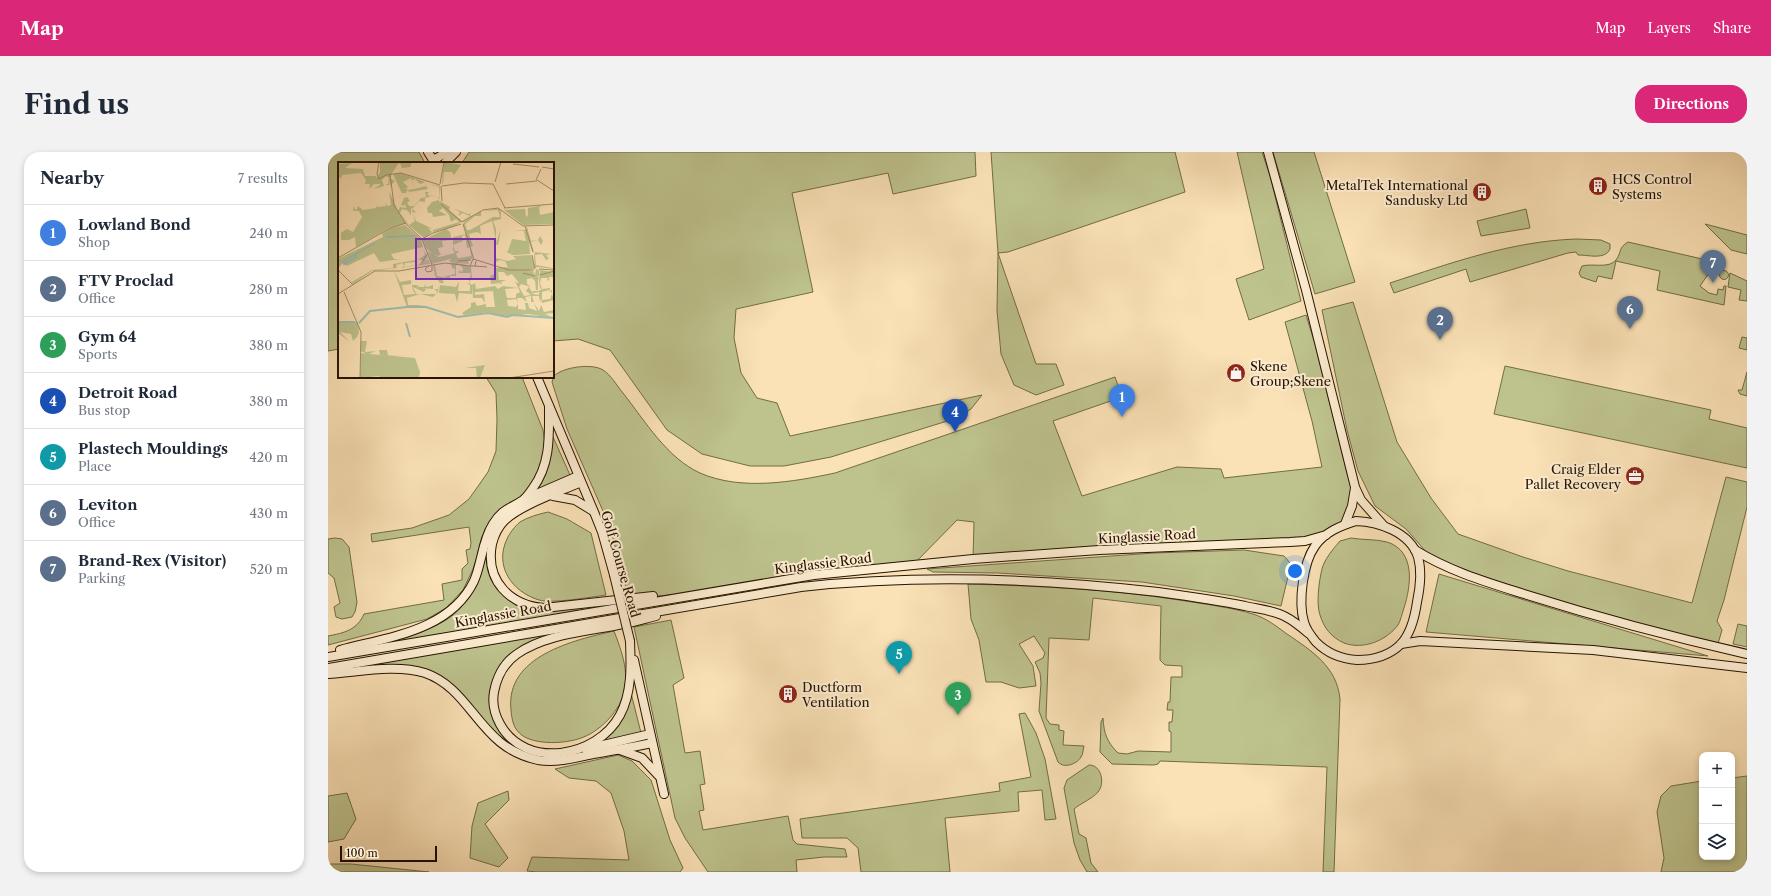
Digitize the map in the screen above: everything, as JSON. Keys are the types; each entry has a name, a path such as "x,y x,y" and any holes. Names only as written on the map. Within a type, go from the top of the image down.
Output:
{"main road":[{"path":"428,152 434,161 444,154 452,152"},
{"path":"446,162 456,152"},
{"path":"1268,152 1306,290 1355,487 1365,505 1385,526 1403,537 1414,550 1435,562 1463,574 1566,607 1747,654"},
{"name":"Golf Course Road","path":"537,378 594,512 614,576 664,794"},
{"path":"524,500 540,476 547,456 549,406"},
{"path":"579,479 552,496 517,511 500,525 493,541 491,559 495,576 505,591 519,602 528,606 544,608 728,589"},
{"path":"328,653 423,627 446,615 458,605 473,582 479,569 485,544 492,525 503,512 524,500 579,479"},
{"path":"1345,524 1352,506 1355,487"},
{"path":"552,496 575,500 594,512"},
{"path":"1385,526 1356,521 1345,524 1333,529 1315,546 1306,570 1302,589 1302,610 1304,622 1308,633 1325,650 1336,656 1353,660 1367,660 1380,657 1401,644 1420,641 1593,650 1747,668"},
{"name":"Kinglassie Road","path":"328,657 814,575 931,563 1099,550 1290,542 1326,535"},
{"path":"1401,644 1412,626 1418,596 1419,564 1414,550"},
{"name":"Kinglassie Road","path":"328,668 801,587 852,582 928,578 1038,581 1100,585 1178,595 1254,608 1285,616 1308,633"},
{"path":"651,738 559,753 538,752 518,744 505,733 494,707 494,693 500,673 518,653 547,640 723,600"},
{"path":"578,750 601,737 615,723 620,715 629,688 630,642"},
{"path":"328,674 390,669 425,673 442,681 454,690 500,742 514,751 538,760 562,760 618,750 651,738"},
{"path":"618,750 642,758 659,777"}],"green space":[{"path":"328,152 419,152 424,162 338,162 338,349 328,351"},
{"path":"469,152 975,152 976,176 893,194 888,173 792,193 813,292 736,309 734,338 741,373 757,398 777,403 790,436 982,395 971,409 957,418 831,457 784,466 750,466 702,454 667,430 610,350 578,339 554,341 554,162 463,162"},
{"path":"991,152 1175,152 1185,192 1008,252 998,253"},
{"path":"1237,152 1262,152 1270,176 1301,301 1249,320 1236,279 1264,269"},
{"path":"1273,152 1314,152 1355,282 1315,294"},
{"path":"1526,209 1530,228 1481,236 1477,221"},
{"path":"1705,224 1747,235 1747,254 1731,250"},
{"path":"1577,239 1601,240 1610,244 1610,249 1601,256 1578,255 1576,252 1568,253 1470,282 1466,269 1394,293 1390,283 1482,254 1529,244"},
{"path":"1628,242 1711,261 1714,266 1700,286 1709,293 1717,295 1718,289 1723,290 1724,286 1726,286 1724,305 1657,290 1660,271 1616,261 1612,279 1598,276 1596,282 1581,277 1579,273 1582,266 1605,265 1613,263 1618,257 1621,248"},
{"path":"998,253 1036,364 1056,364 1064,385 1036,395 1014,385 1001,354 997,311"},
{"path":"1724,270 1729,275 1724,280 1719,275"},
{"path":"1730,273 1747,281 1747,301 1739,300 1741,290 1728,287"},
{"path":"1353,302 1397,442 1431,498 1458,534 1568,571 1692,603 1726,477 1747,482 1747,507 1724,600 1717,621 1722,630 1717,647 1565,607 1435,562 1406,529 1375,506 1358,471 1347,430 1322,310"},
{"path":"1306,315 1315,344 1348,477 1355,487 1345,524 1317,538 973,559 974,522 957,520 913,565 728,589 629,599 610,527 567,429 552,382 554,376 558,373 571,368 585,366 603,370 611,378 657,438 677,458 688,466 700,473 716,479 732,482 767,483 785,482 835,473 1115,377 1122,397 1053,421 1082,496 1177,467 1221,469 1224,478 1322,467 1312,421 1285,322"},
{"path":"1742,337 1747,338 1747,350 1739,348"},
{"path":"1505,366 1711,410 1709,419 1747,428 1747,468 1494,414"},
{"path":"1747,372 1747,396 1740,394 1738,390 1742,390"},
{"path":"487,378 522,378 543,430 547,456 535,484 486,528 473,569 463,590 446,608 427,619 328,645 328,636 345,632 354,627 358,624 364,614 444,600 442,584 462,580 462,569 468,563 466,550 470,549 471,543 469,527 372,542 371,534 412,528 449,515 469,499 488,472 496,451 496,393"},
{"path":"553,437 570,475 536,491 549,463"},
{"path":"513,510 488,550 506,595 515,604 522,608 541,610 577,607 578,611 384,644 383,641 419,632 443,622 462,606 469,595 490,540"},
{"path":"548,512 567,519 591,533 606,595 562,601 539,600 521,591 508,577 504,568 503,559 504,549 509,535 520,522 530,517"},
{"path":"1351,538 1387,542 1403,553 1409,570 1408,590 1401,619 1398,625 1381,640 1366,645 1351,645 1335,638 1326,628 1318,605 1318,592 1323,566 1329,555 1340,541"},
{"path":"328,539 342,539 349,547 357,602 355,612 352,617 342,619 336,617 334,607 340,603 334,578 328,573"},
{"path":"1244,550 1284,556 1291,564 1281,606 1234,596 1142,582 998,573 933,572 927,569 1154,553"},
{"path":"1439,574 1708,656 1426,632"},
{"path":"968,584 1100,591 1153,596 1226,608 1253,614 1262,618 1275,625 1314,654 1329,669 1338,688 1340,699 1334,872 1323,872 1327,767 1160,761 1158,764 1154,765 1112,764 1100,752 1101,722 1103,718 1104,729 1107,737 1111,745 1118,753 1127,754 1138,751 1171,752 1171,732 1169,731 1169,722 1172,722 1173,710 1167,710 1168,702 1170,702 1171,677 1182,677 1182,666 1165,665 1160,660 1161,606 1093,598 1089,640 1049,638 1046,718 1050,724 1059,725 1059,730 1064,731 1063,745 1084,746 1082,755 1077,762 1070,765 1064,765 1058,762 1039,711 1041,683 1040,673 1035,662 1043,658 1045,653 1034,636 1019,644 1033,666 1036,686 1019,688 1001,682 986,682 979,640 971,619"},
{"path":"671,620 684,678 673,685 685,753 700,751 705,784 700,785 704,810 699,811 703,830 788,816 793,840 797,844 845,849 847,857 824,857 796,860 797,872 708,872 685,838 675,818 634,627"},
{"path":"1738,624 1747,626 1747,647 1733,644"},
{"path":"565,631 534,642 496,675 496,724 500,731 511,743 568,755 639,739 640,741 568,757 547,758 527,754 503,741 429,672 358,669 358,666"},
{"path":"614,631 624,664 626,682 622,699 609,719 590,734 566,742 538,741 523,736 515,727 511,710 512,691 519,676 530,664 545,654 580,640"},
{"path":"631,693 641,733 601,741"},
{"path":"1025,713 1036,733 1045,759 1056,819 1045,820 1042,790 1018,792 1019,811 945,818 950,872 861,872 858,848 847,838 802,838 800,819 1000,791 999,783 1031,777 1019,714"},
{"path":"618,755 632,761 651,780 670,840 683,868 680,872 527,871 532,857 629,860 624,831 611,793 596,781 569,778 555,769"},
{"path":"1089,765 1097,768 1099,771 1102,780 1100,789 1093,797 1074,809 1079,834 1086,838 1091,863 1098,872 1087,872 1080,860 1074,843 1064,788 1067,780"},
{"path":"1747,776 1747,872 1661,872 1664,858 1657,812 1661,796 1671,786 1699,781 1699,860 1735,860 1735,778"},
{"path":"508,791 509,800 485,824 508,858 499,867 470,858 472,826 478,803"},
{"path":"347,793 356,819 344,839 328,842 328,796"},
{"path":"328,864 351,864 429,872 328,872"}],"place":[{"name":"HCS Control Systems","path":"1598,186"},
{"name":"MetalTek International Sandusky Ltd","path":"1482,192"},
{"name":"Brand-Rex (Visitor)","path":"1713,283"},
{"name":"Leviton","path":"1630,329"},
{"name":"FTV Proclad","path":"1440,340"},
{"name":"Skene Group;Skene","path":"1236,373"},
{"name":"Lowland Bond","path":"1122,417"},
{"name":"Detroit Road","path":"955,432"},
{"name":"Craig Elder Pallet Recovery","path":"1635,476"},
{"name":"Plastech Mouldings","path":"899,674"},
{"name":"Ductform Ventilation","path":"788,694"},
{"name":"Gym 64","path":"958,715"}]}
